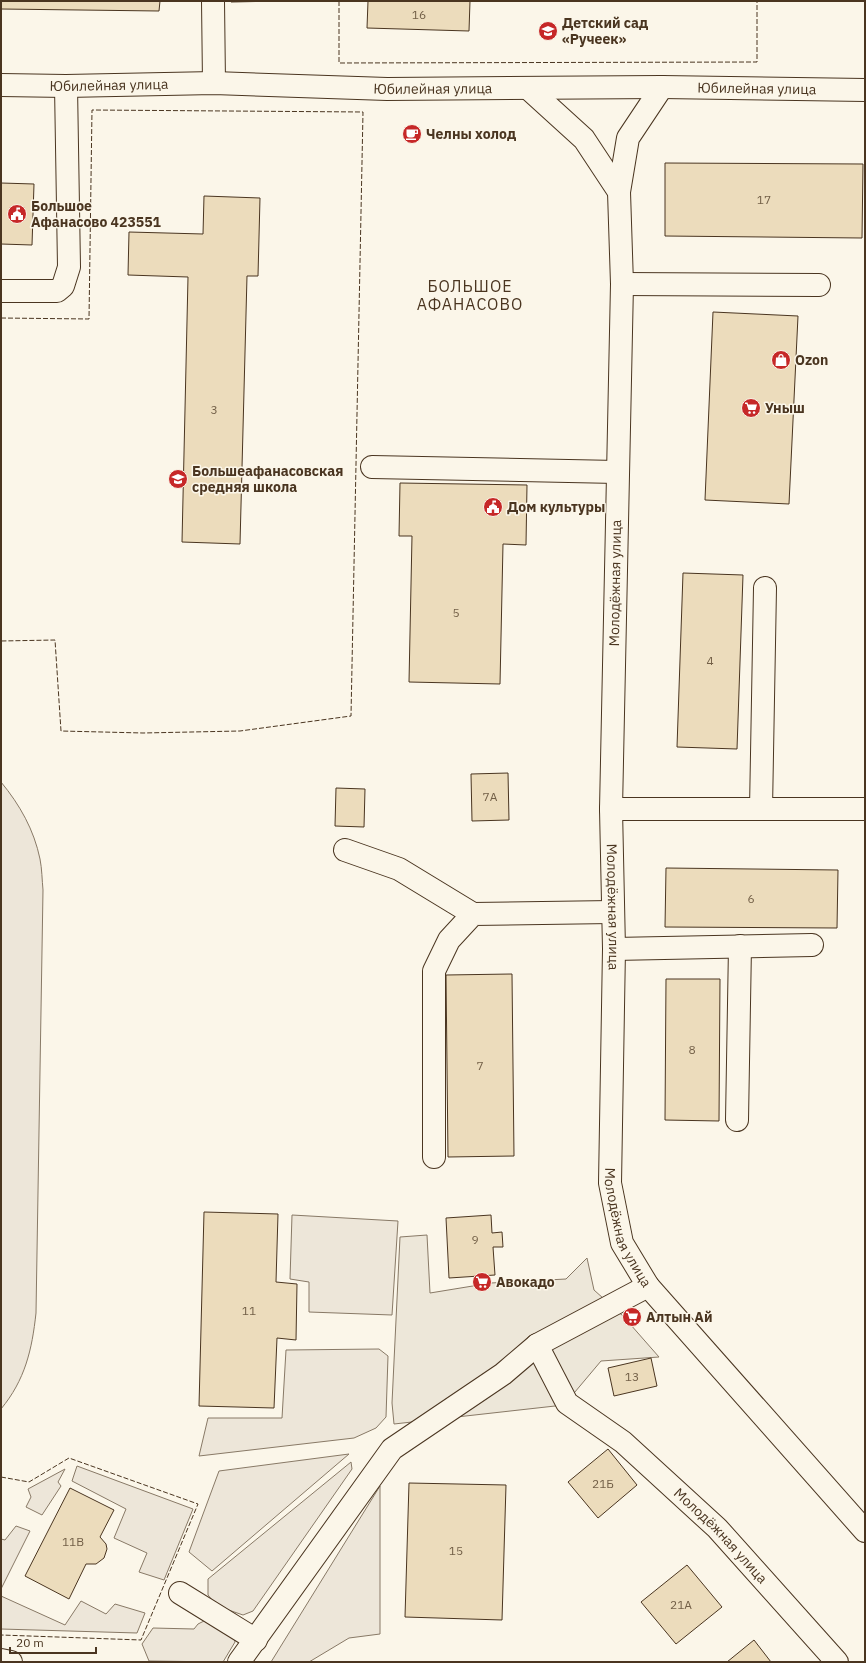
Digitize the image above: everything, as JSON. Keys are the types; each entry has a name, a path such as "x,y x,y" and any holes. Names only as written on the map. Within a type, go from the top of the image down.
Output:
{"street":[{"path":"213,1 214,83"},
{"name":"Юбилейная улица","path":"1,85 66,86 214,83 387,90 662,87 865,90"},
{"path":"1,291 57,291 63,286 69,267 66,86"},
{"name":"Молодёжная улица","path":"662,87 628,138 619,192 622,284 611,808 612,912 614,948 610,1183 622,1243 648,1286 865,1531"},
{"path":"529,89 584,139 619,192"},
{"path":"622,284 818,285"},
{"path":"372,467 617,472"},
{"path":"761,808 765,588"},
{"path":"611,808 865,808"},
{"path":"345,850 399,869 473,914 612,912"},
{"path":"434,1157 434,971 449,940 473,914"},
{"path":"614,948 812,945"},
{"path":"737,1120 740,946"},
{"path":"239,1662 392,1450 503,1374 537,1345 648,1286"},
{"name":"Молодёжная улица","path":"537,1345 567,1403 623,1442 717,1528 837,1662"},
{"path":"180,1593 256,1640"},
{"path":"1,1660 11,1662"}],"shaded area":[{"path":"1,782 20,809 34,838 41,863 43,890 36,1313 32,1340 22,1376 1,1409"},
{"path":"292,1215 398,1221 392,1315 309,1312 309,1282 290,1279"},
{"path":"427,1235 430,1293 491,1283 566,1279 587,1258 594,1290 623,1316 659,1357 601,1361 564,1405 394,1424 392,1403 400,1237"},
{"path":"379,1349 388,1356 386,1417 376,1428 354,1438 199,1456 208,1418 282,1418 286,1350"},
{"path":"349,1454 212,1571 189,1552 219,1471"},
{"path":"351,1462 352,1469 253,1611 243,1615 217,1606 208,1595 208,1579"},
{"path":"77,1466 193,1509 164,1580 139,1572 147,1553 114,1538 126,1509 72,1481"},
{"path":"65,1469 58,1482 61,1486 42,1515 26,1507 31,1497 28,1489"},
{"path":"380,1486 380,1634 349,1638 309,1662 271,1662"},
{"path":"16,1526 30,1531 1,1589 1,1539 5,1540"},
{"path":"1,1596 65,1625 81,1601 106,1614 115,1604 145,1613 137,1633 1,1629"},
{"path":"206,1620 233,1633 235,1642 223,1662 149,1661 142,1644 153,1628 194,1629 198,1624"}],"building":[{"path":"1,1 160,1 159,11 1,9"},
{"path":"231,1 281,1 231,2"},
{"path":"368,1 470,1 469,31 367,28"},
{"path":"665,163 863,164 862,238 665,236"},
{"name":"Большое Афанасово 423551","path":"1,183 34,184 32,245 1,244"},
{"path":"204,196 260,198 258,276 247,276 240,544 182,542 188,277 128,275 129,232 203,234"},
{"name":"Уныш","path":"713,312 798,316 789,504 705,500"},
{"path":"400,483 527,485 526,545 503,544 500,684 409,682 412,536 399,536"},
{"path":"683,573 743,575 737,749 677,747"},
{"path":"508,773 509,820 472,821 471,774"},
{"path":"336,788 365,789 364,827 335,826"},
{"path":"666,868 838,870 837,928 665,927"},
{"path":"512,974 514,1156 448,1157 446,975"},
{"path":"666,979 720,979 719,1121 665,1120"},
{"path":"204,1212 278,1214 276,1282 297,1284 296,1340 277,1338 274,1408 199,1406"},
{"path":"491,1215 492,1233 502,1232 503,1247 493,1247 495,1275 449,1278 446,1218"},
{"path":"651,1358 657,1386 614,1396 608,1368"},
{"path":"608,1449 637,1485 598,1518 568,1482"},
{"path":"409,1483 506,1485 502,1620 405,1617"},
{"path":"70,1488 114,1510 100,1537 106,1544 107,1549 104,1558 96,1564 86,1564 69,1599 25,1576"},
{"path":"687,1565 722,1607 676,1644 641,1602"},
{"path":"754,1640 771,1662 727,1662"}],"fence":[{"path":"339,1 339,63 757,62 757,1"},
{"path":"1,318 89,319 92,110 363,112 351,716 240,731 143,733 61,731 55,640 1,641"},
{"path":"1,1477 29,1482 69,1458 198,1504 141,1640 1,1635"}],"place":[{"name":"Детский сад «Ручеек»","path":"548,31"},
{"name":"Челны холод","path":"412,134"},
{"name":"Большое Афанасово 423551","path":"17,214"},
{"name":"Ozon","path":"781,360"},
{"name":"Уныш","path":"751,408"},
{"name":"Большеафанасовская средняя школа","path":"178,479"},
{"name":"Дом культуры","path":"493,507"},
{"name":"Авокадо","path":"482,1282"},
{"name":"Алтын Ай","path":"632,1317"}],"district":[{"name":"БОЛЬШОЕ АФАНАСОВО","path":"470,295"}]}
